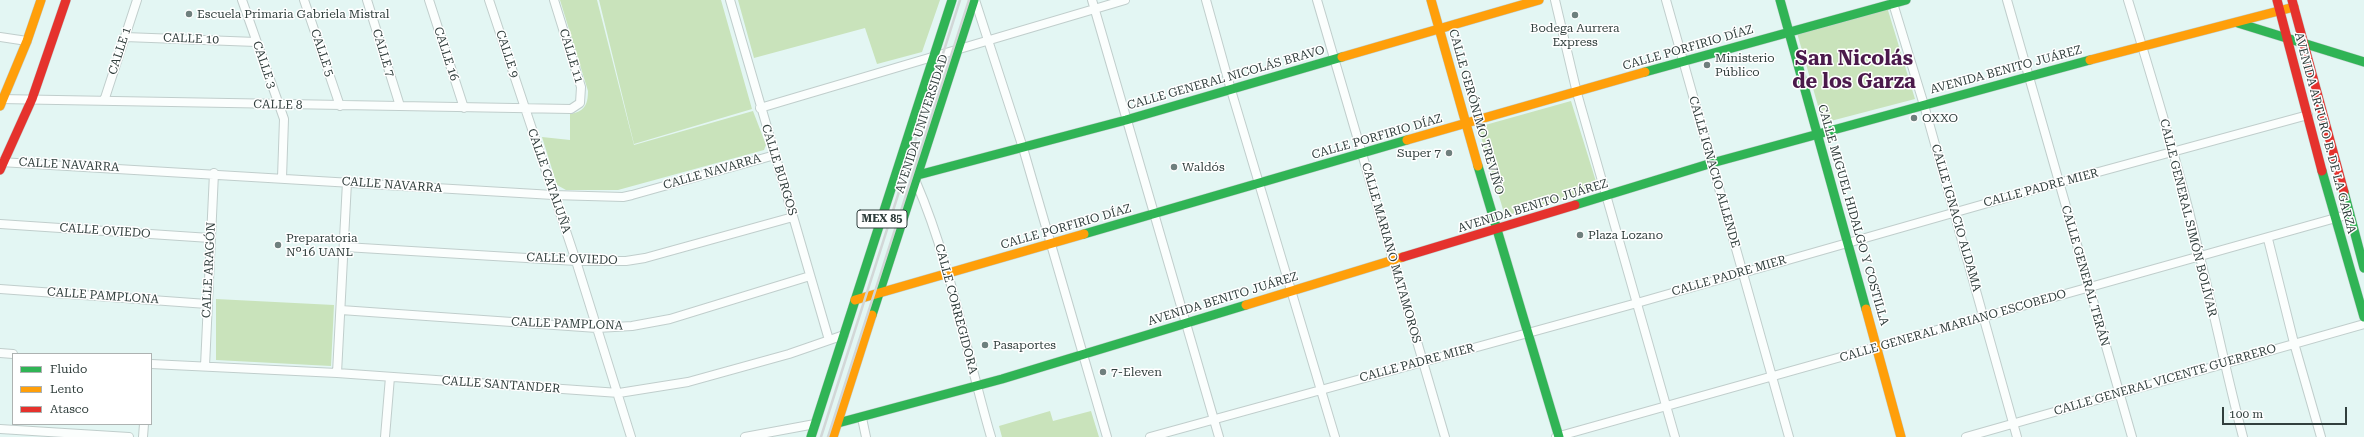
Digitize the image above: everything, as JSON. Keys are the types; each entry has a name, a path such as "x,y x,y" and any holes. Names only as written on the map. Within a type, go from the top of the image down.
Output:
{"main road":[{"path":"1,101 27,42 41,0"},
{"path":"1,164 32,99 66,0"},
{"name":"AVENIDA UNIVERSIDAD","path":"811,437 952,0"},
{"name":"AVENIDA UNIVERSIDAD","path":"833,437 975,0"},
{"name":"CALLE GERÓNIMO TREVIÑO","path":"1431,0 1465,124 1498,230 1558,437"},
{"name":"CALLE GENERAL NICOLÁS BRAVO","path":"917,178 1231,90 1540,0"},
{"name":"CALLE MIGUEL HIDALGO Y COSTILLA","path":"1780,0 1878,348 1901,437"},
{"name":"CALLE PORFIRIO DÍAZ","path":"855,300 1577,93 1682,61 1892,2 1906,0"},
{"name":"AVENIDA ARTURO B. DE LA GARZA","path":"2277,0 2335,219 2364,317"},
{"name":"AVENIDA BENITO JUÁREZ","path":"838,423 862,418 976,386 1498,230 1712,163 2142,46 2238,23 2280,11 2293,4"},
{"name":"AVENIDA ARTURO B. DE LA GARZA","path":"2293,4 2364,268"},
{"path":"2238,23 2364,62"}],"street":[{"name":"CALLE 1","path":"104,101 137,0"},
{"name":"CALLE 3","path":"242,0 284,119 282,178"},
{"name":"CALLE 5","path":"304,0 340,106"},
{"name":"CALLE 7","path":"367,0 400,106"},
{"name":"CALLE 16","path":"429,0 464,108"},
{"name":"CALLE 9","path":"489,0 524,109"},
{"name":"CALLE 11","path":"524,109 570,109 577,106 581,99 581,87 554,0"},
{"name":"CALLE BURGOS","path":"730,0 760,108 829,340"},
{"path":"975,0 1023,148 1106,437"},
{"path":"1092,0 1219,437"},
{"path":"760,108 1125,0"},
{"path":"1206,0 1231,90 1260,183 1290,291 1334,437"},
{"name":"CALLE MARIANO MATAMOROS","path":"1317,0 1444,437"},
{"path":"1555,0 1577,93 1676,437"},
{"name":"CALLE IGNACIO ALLENDE","path":"1666,0 1789,437"},
{"name":"CALLE GENERAL TERÁN","path":"2007,0 2132,437"},
{"name":"CALLE GENERAL SIMÓN BOLÍVAR","path":"2128,0 2173,152 2200,257 2223,363 2243,437"},
{"name":"CALLE IGNACIO ALDAMA","path":"1892,2 1924,105 2018,437"},
{"path":"0,36 27,42"},
{"name":"CALLE 10","path":"125,37 256,42"},
{"name":"CALLE 8","path":"1,101 32,99 524,109"},
{"name":"CALLE CATALUÑA","path":"524,109 576,261 619,393 631,437"},
{"name":"CALLE PADRE MIER","path":"1150,437 1528,333 2058,182 2308,115"},
{"name":"CALLE NAVARRA","path":"1,164 214,173 553,195 632,195 775,155"},
{"name":"CALLE ARAGÓN","path":"206,366 207,304 214,173"},
{"name":"CALLE CORREGIDORA","path":"917,178 948,273 976,386 991,437"},
{"path":"337,373 345,247 347,182"},
{"name":"CALLE GENERAL MARIANO ESCOBEDO","path":"1558,437 2268,239 2350,214"},
{"name":"CALLE OVIEDO","path":"345,247 576,261 626,261 645,258 793,217"},
{"name":"CALLE OVIEDO","path":"0,224 210,238"},
{"path":"2268,239 2294,343 2321,437"},
{"name":"CALLE PAMPLONA","path":"341,310 597,328 632,326 670,319 810,276"},
{"name":"CALLE PAMPLONA","path":"0,289 207,304"},
{"name":"CALLE GENERAL VICENTE GUERRERO","path":"1966,437 2364,324"},
{"name":"CALLE SANTANDER","path":"152,364 337,373 619,393 688,382 844,335"},
{"path":"0,354 12,354"},
{"path":"386,437 390,377"},
{"path":"862,418 866,437"},
{"path":"745,437 815,424"},
{"path":"143,437 144,425"},
{"path":"0,429 31,433 129,437"}],"green space":[{"path":"560,0 597,0 634,145 753,111 766,145 764,150 618,190 566,190 557,185 542,137 570,140 570,114 582,110 586,104 588,91"},
{"path":"599,0 721,0 752,109 634,144"},
{"path":"738,0 940,0 922,52 877,64 865,28 754,58"},
{"path":"1887,7 1915,99 1823,123 1797,33"},
{"path":"1571,101 1598,188 1505,216 1478,127"},
{"path":"216,299 334,305 331,366 216,360"},
{"path":"1050,411 1053,421 1091,411 1099,437 1002,437 999,426"}],"railway":[{"path":"821,437 960,0"},
{"path":"828,437 969,0"}],"traffic: fast":[{"path":"811,437 952,0"},
{"path":"872,315 974,0"},
{"path":"1780,0 1866,309"},
{"path":"1645,72 1906,0"},
{"path":"2238,23 2364,62"},
{"path":"918,175 1126,120 1342,57"},
{"path":"1575,205 1712,163 2090,60"},
{"path":"1084,234 1407,140"},
{"path":"1478,166 1559,437"},
{"path":"2322,171 2364,317"},
{"path":"2344,192 2364,268"},
{"path":"838,423 1002,379 1246,305"}],"traffic: slow":[{"path":"0,106 27,41 41,0"},
{"path":"1431,0 1478,166"},
{"path":"1342,57 1539,0"},
{"path":"2090,60 2294,7"},
{"path":"1407,140 1645,72"},
{"path":"855,300 1084,234"},
{"path":"1246,305 1403,257"},
{"path":"1866,309 1901,437"},
{"path":"833,437 872,315"}],"traffic: jam":[{"path":"0,170 32,99 66,0"},
{"path":"2277,0 2322,171"},
{"path":"2292,0 2344,192"},
{"path":"1403,257 1575,205"}],"place":[{"name":"Escuela Primaria Gabriela Mistral","path":"189,14"},
{"name":"Bodega Aurrera Express","path":"1575,15"},
{"name":"Ministerio Público","path":"1707,65"},
{"name":"OXXO","path":"1914,118"},
{"name":"Super 7","path":"1449,153"},
{"name":"Waldo´s","path":"1174,167"},
{"name":"Plaza Lozano","path":"1580,235"},
{"name":"Preparatoria Nº16 UANL","path":"278,245"},
{"name":"Pasaportes","path":"985,345"},
{"name":"7-Eleven","path":"1103,372"}],"district":[{"name":"San Nicolás de los Garza","path":"1854,70"}]}
